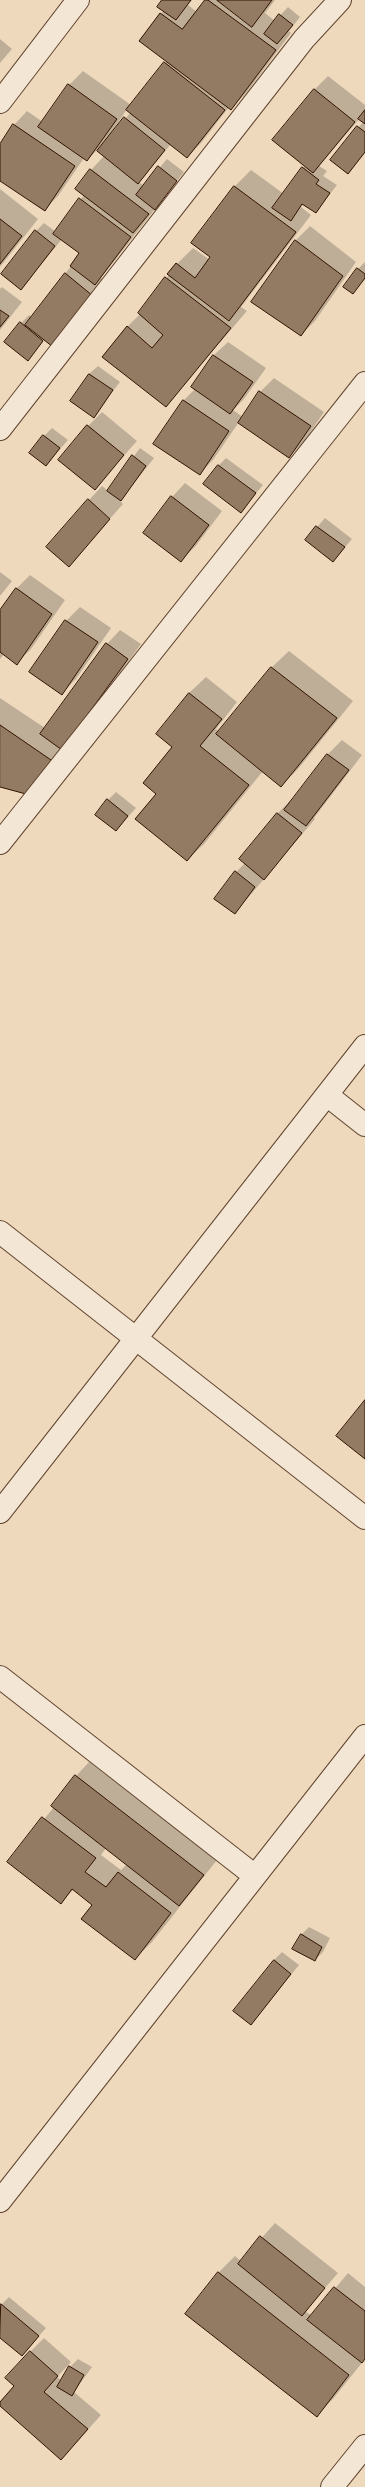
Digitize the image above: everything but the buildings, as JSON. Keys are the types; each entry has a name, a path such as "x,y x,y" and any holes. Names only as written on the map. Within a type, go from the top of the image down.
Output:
{"street":[{"path":"0,102 78,0"},
{"path":"0,429 304,39 340,0"},
{"path":"0,843 10,816 365,383"},
{"path":"0,1512 365,1046"},
{"path":"327,1095 365,1125"},
{"path":"0,1232 365,1518"},
{"path":"0,1677 254,1876"},
{"path":"0,2201 365,1736"},
{"path":"332,2487 365,2446"}]}
